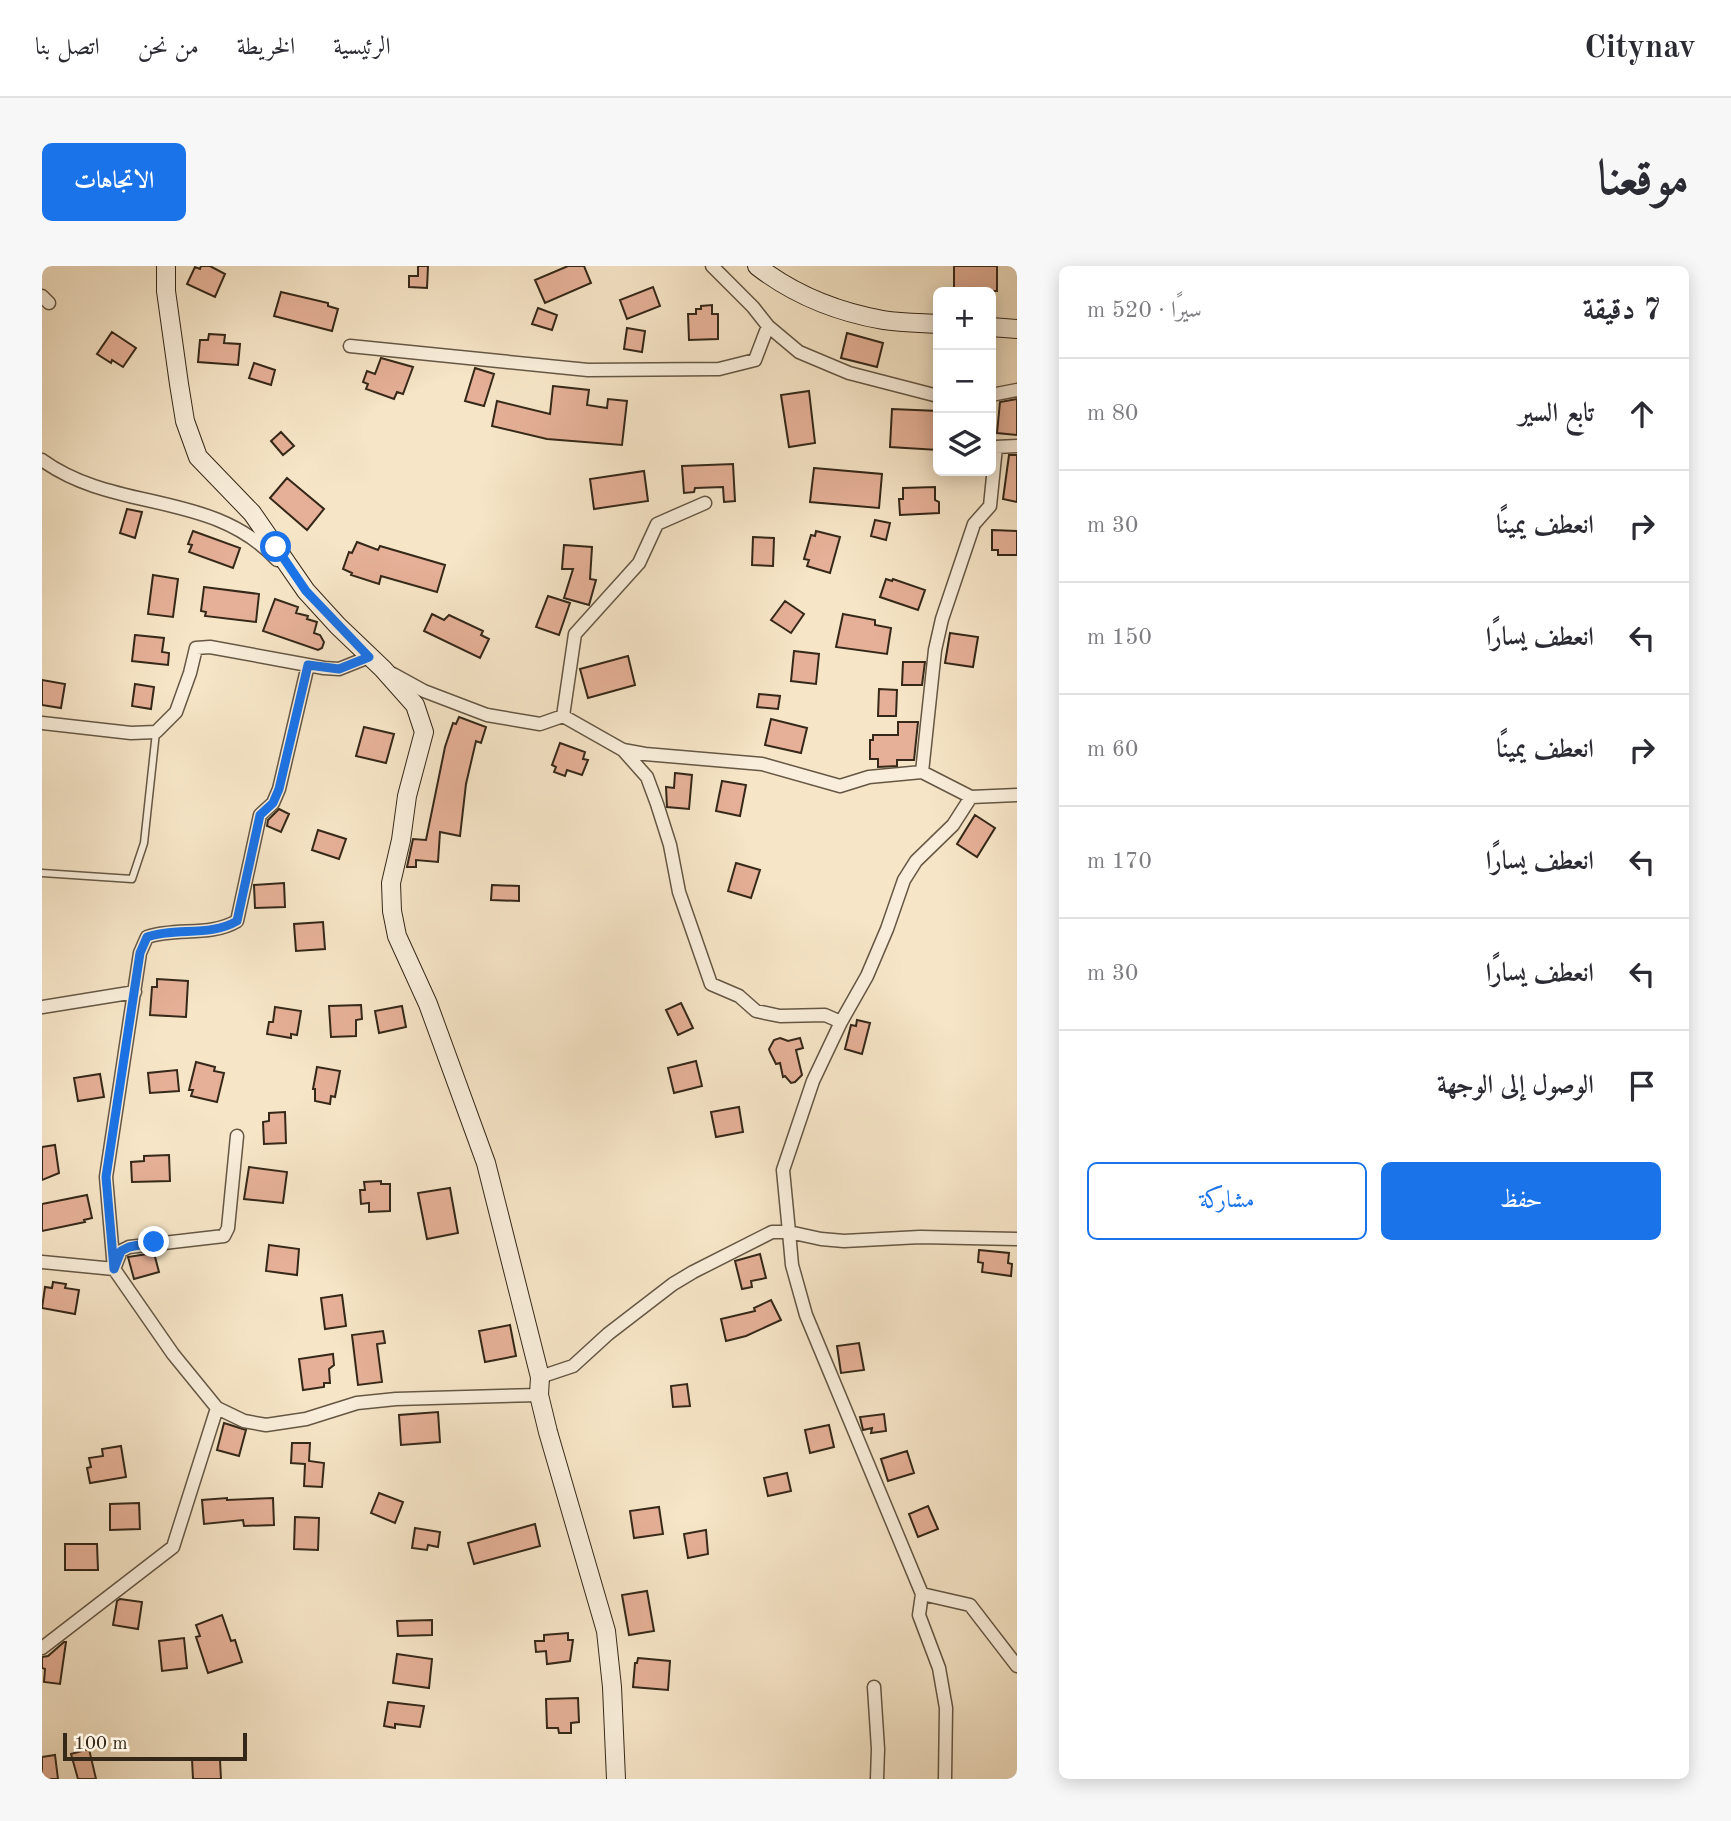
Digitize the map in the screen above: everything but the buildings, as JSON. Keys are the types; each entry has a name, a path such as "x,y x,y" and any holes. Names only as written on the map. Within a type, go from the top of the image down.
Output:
{"street":[{"path":"166,266 166,291 178,384 185,421 198,457 252,513 306,591"},
{"path":"712,266 768,326 799,352 849,373 933,395"},
{"path":"757,266 770,276 824,305 883,320 933,324"},
{"path":"350,346 588,370 719,369 755,360 768,326"},
{"path":"996,327 1017,329"},
{"path":"996,395 1017,390"},
{"path":"922,772 935,650 942,619 974,524 990,506 996,447 1017,446"},
{"path":"42,460 62,475 111,492 211,516 237,527 268,550 415,705 424,732 407,796 391,883 397,936 428,1004 463,1093 486,1163 540,1386 606,1631 612,1687 616,1779"},
{"path":"563,716 575,634 639,563 657,524 705,503"},
{"path":"42,723 131,733 156,732 176,712 196,648 210,647 339,669 376,663 424,691 487,715 540,724 563,716 623,750 647,777 670,845 679,892 711,985 739,996 756,1011 780,1016 825,1015 841,1022"},
{"path":"308,665 279,789 273,803 260,815 237,921 226,927 163,932 147,937 137,962 135,992 106,1177 114,1269 173,1353 217,1408 244,1421 266,1425 306,1419 357,1403 540,1386 573,1366 608,1334 673,1284 772,1232 789,1232 844,1241 920,1237 1017,1238"},
{"path":"623,750 762,764 840,786 869,777 922,772 971,797 1017,795"},
{"path":"945,1779 946,1708 939,1668 919,1615 922,1594 806,1315 792,1265 783,1170 813,1081 867,976 904,880 916,861 953,825 971,797"},
{"path":"42,1007 135,992"},
{"path":"114,1269 121,1251 129,1247 224,1236 228,1228 237,1136"},
{"path":"42,1262 114,1269"},
{"path":"42,1648 173,1547 217,1408"},
{"path":"922,1594 970,1605 1017,1666"},
{"path":"874,1687 877,1779"}],"lane":[{"path":"42,873 132,879 144,844 156,732"}],"route":[{"path":"154,1242 121,1251 114,1269 106,1177 140,953 147,937 163,932 226,927 237,921 250,850 260,815 273,803 279,789 308,665 339,669 369,657 306,591 276,547"}]}
